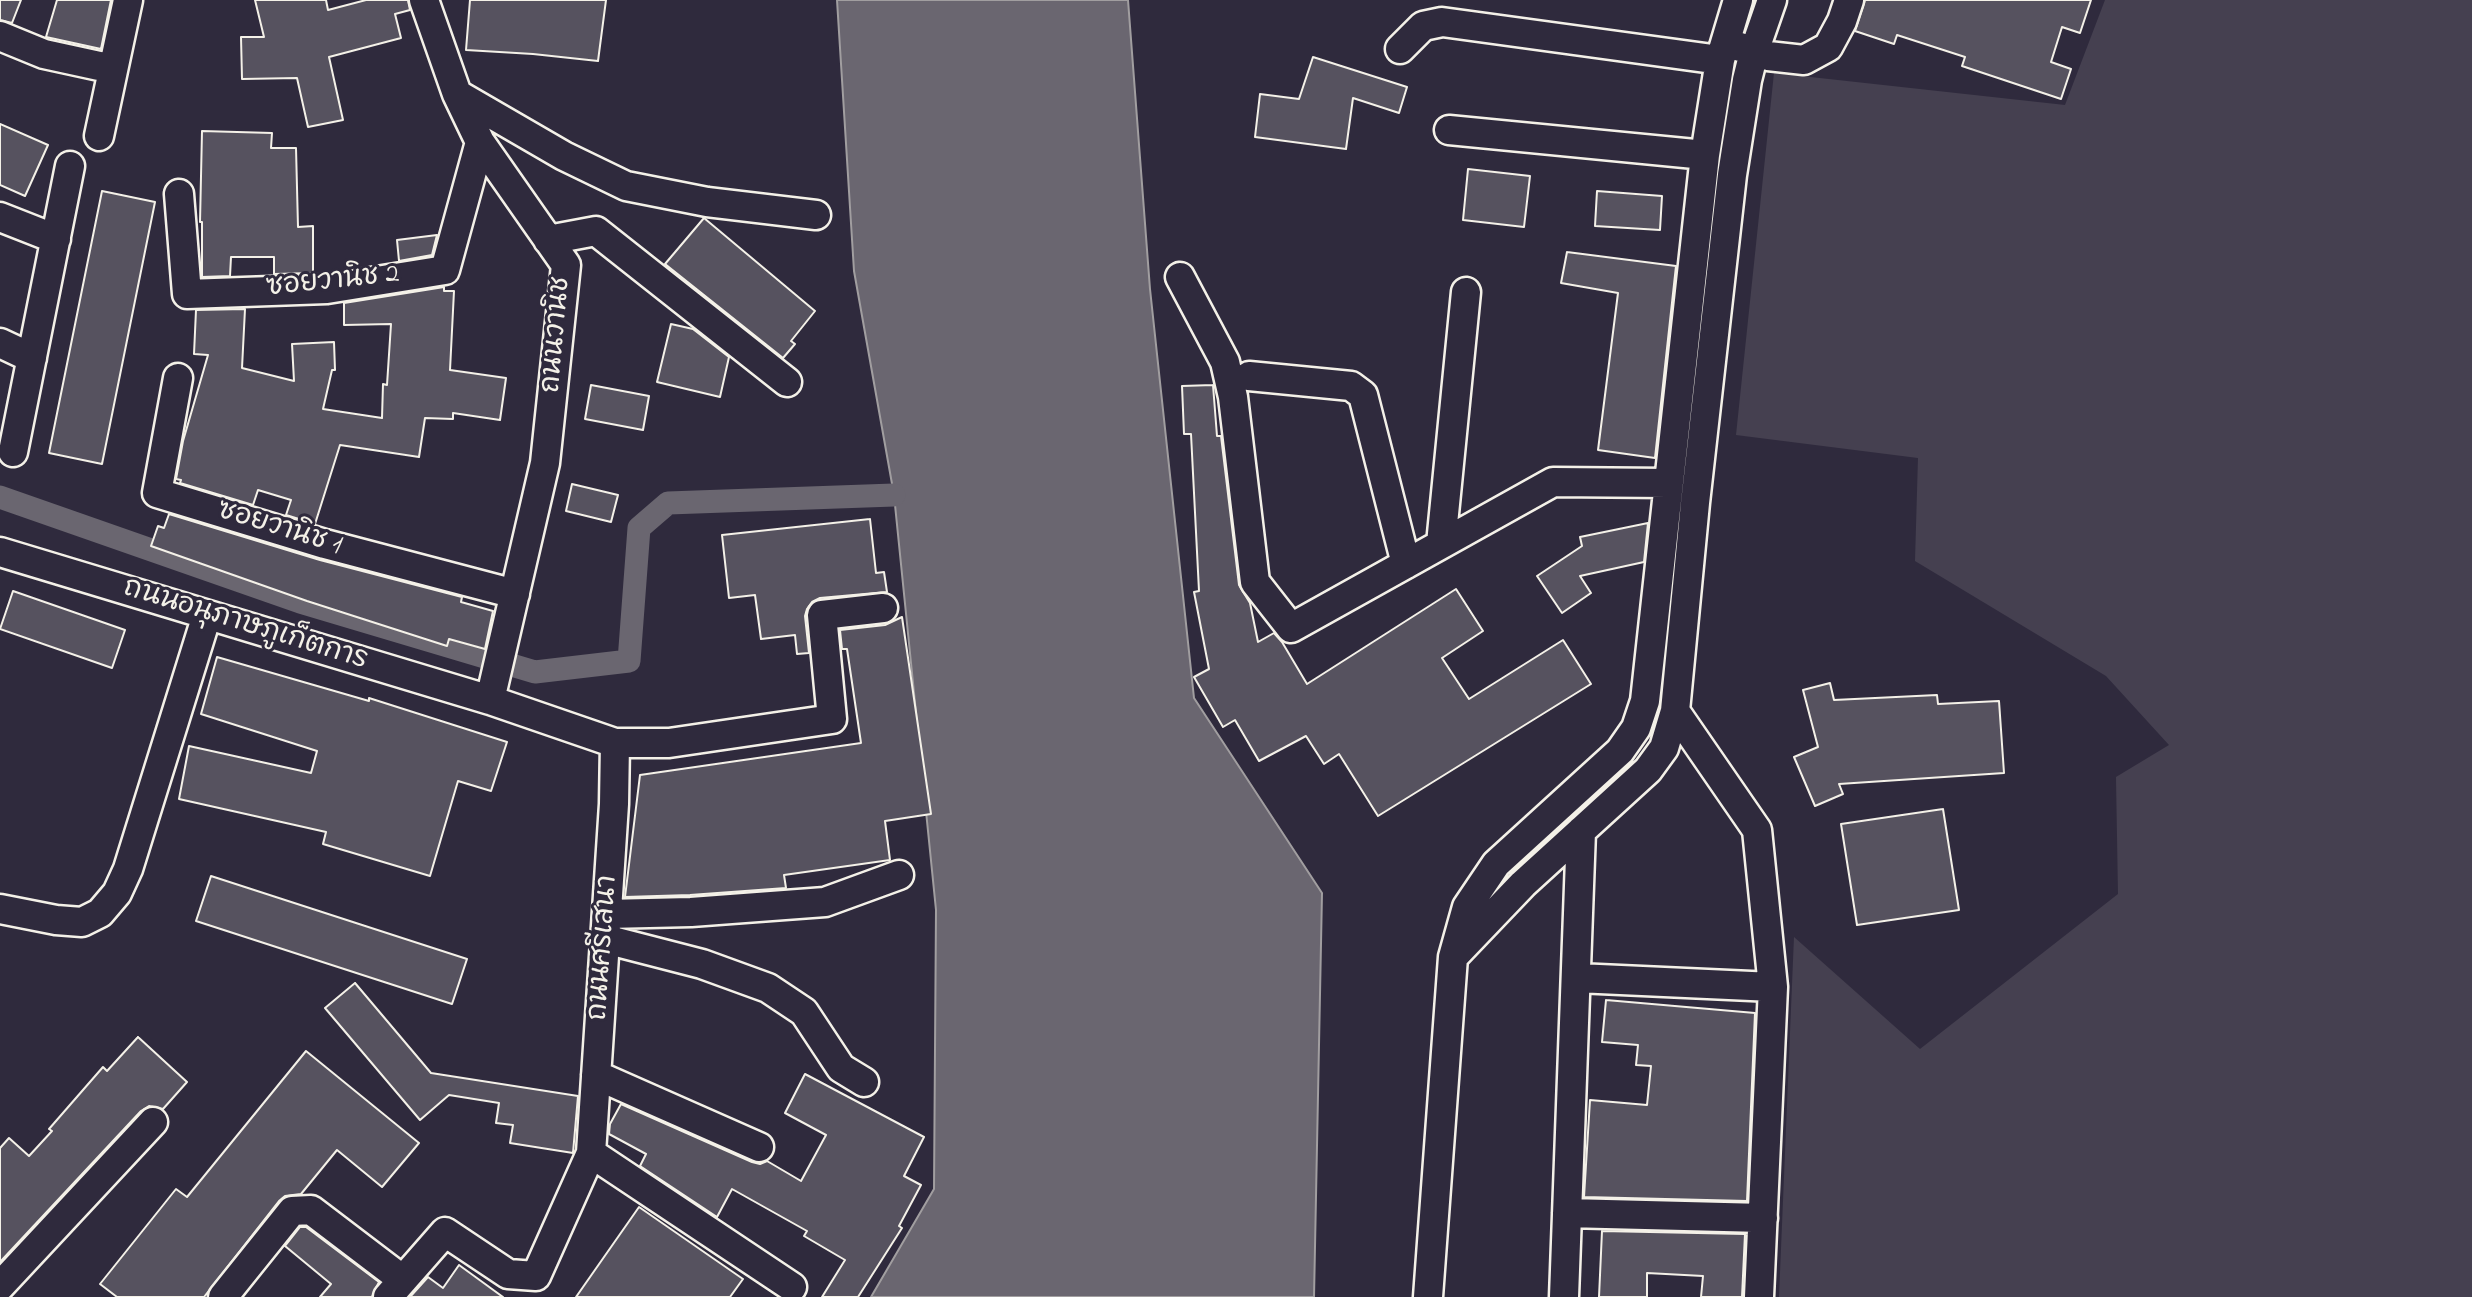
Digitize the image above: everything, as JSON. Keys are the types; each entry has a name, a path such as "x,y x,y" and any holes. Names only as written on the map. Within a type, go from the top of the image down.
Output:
{"street":[{"path":"99,135 128,0"},
{"name":"ถนนวานิช","path":"424,0 457,94 480,142 566,265 545,463 490,700"},
{"path":"1428,1297 1453,957 1467,907 1496,864 1620,751 1636,728 1645,701 1705,155 1722,51 1738,0"},
{"path":"1453,957 1514,893 1648,771 1664,748 1675,711 1695,503 1732,175 1747,80 1772,0"},
{"path":"1400,49 1423,26 1442,22 1754,52 1804,60 1828,47 1842,21 1849,0"},
{"path":"0,36 44,54 113,69"},
{"path":"457,94 564,156 626,186 707,202 816,215"},
{"path":"1450,130 1705,155"},
{"name":"ซอยวานิช 2","path":"179,194 187,294 327,289 445,270 480,142"},
{"path":"13,452 71,166"},
{"path":"0,217 56,239"},
{"path":"548,240 596,231 787,382"},
{"path":"1180,277 1225,362 1233,397 1255,582 1291,628 1553,482 1667,483"},
{"path":"1441,544 1466,292"},
{"path":"0,343 32,358"},
{"path":"1249,376 1351,386 1363,395 1406,564"},
{"name":"ซอยวานิช 1","path":"178,378 157,493 325,544 515,594"},
{"name":"ถนนอนุภาษภูเก็ตการ","path":"0,552 490,700 615,743 669,743 832,719 822,615 883,608"},
{"path":"0,909 82,922 100,913 117,893 128,869 207,614"},
{"path":"1675,711 1757,830 1773,987 1759,1297"},
{"name":"ถนนศรีเสนา","path":"591,1153 614,804 615,743"},
{"path":"1564,1297 1581,831"},
{"path":"606,927 691,912 825,902 899,875"},
{"path":"606,927 768,988 804,1012 841,1068 864,1082"},
{"path":"1577,978 1773,987"},
{"path":"596,1075 760,1147"},
{"path":"0,1286 153,1122"},
{"path":"223,1297 292,1211 311,1210 396,1289 445,1232 508,1274 536,1276 591,1153 792,1287"},
{"path":"1567,1213 1763,1218"}],"shaded area":[{"path":"837,0 1128,0 1150,289 1194,698 1322,893 1314,1297 871,1297 934,1189 936,910 894,495 854,271"},
{"path":"2105,0 2472,0 2472,1297 1779,1297 1794,937 1920,1049 2118,894 2116,777 2169,745 2106,676 1915,561 1918,458 1736,435 1774,73 2065,105"}],"building":[{"path":"0,0 21,0 12,23 0,20"},
{"path":"57,0 111,0 101,49 46,37"},
{"path":"255,0 326,0 328,10 366,0 408,0 410,10 395,14 401,38 329,57 343,120 308,127 297,78 242,79 241,37 264,37"},
{"path":"470,0 606,0 598,61 466,50"},
{"path":"1865,0 2091,0 2080,33 2062,27 2051,62 2071,69 2061,99 1962,66 1965,57 1897,35 1894,44 1855,31"},
{"path":"1313,57 1407,87 1399,113 1353,98 1346,149 1255,137 1260,94 1299,99"},
{"path":"0,124 48,145 25,196 0,185"},
{"path":"202,131 272,133 271,148 296,148 298,227 313,226 313,273 274,274 274,257 231,257 230,276 202,277"},
{"path":"1468,169 1530,176 1524,227 1463,220"},
{"path":"102,191 155,202 102,464 49,453"},
{"path":"1597,191 1662,196 1660,230 1595,226"},
{"path":"704,218 815,311 791,341 795,344 783,358 665,264"},
{"path":"437,235 432,255 399,261 397,240"},
{"path":"1567,252 1676,266 1655,458 1598,450 1618,293 1561,283"},
{"path":"444,287 444,291 454,291 450,370 506,378 500,420 453,413 453,419 425,418 419,457 340,445 315,524 286,515 291,500 258,490 253,505 180,483 181,480 176,479 183,441 208,355 194,354 196,310 245,309 242,368 294,381 292,344 334,342 335,370 332,370 323,409 382,418 383,384 387,385 391,324 344,325 344,303"},
{"path":"671,324 693,329 729,357 720,397 657,382"},
{"path":"591,385 649,396 643,430 585,419"},
{"path":"1213,385 1217,436 1221,436 1239,585 1250,603 1258,642 1274,633 1307,684 1456,589 1483,631 1442,658 1469,699 1563,640 1591,684 1378,816 1339,754 1324,764 1306,736 1259,761 1235,720 1223,727 1194,677 1209,669 1194,592 1199,591 1191,434 1184,434 1182,386"},
{"path":"572,484 618,495 611,522 566,511"},
{"path":"169,514 320,560 462,597 461,602 493,611 485,649 449,639 447,646 307,601 151,546 158,526 164,528"},
{"path":"870,519 876,573 884,572 887,592 820,598 812,602 805,616 809,653 797,654 795,635 761,639 755,595 729,598 722,535"},
{"path":"1648,523 1644,562 1580,576 1591,593 1562,613 1537,576 1582,546 1580,537"},
{"path":"13,591 125,630 112,668 0,629"},
{"path":"902,617 931,814 885,821 890,860 784,875 786,888 625,897 640,775 861,743 847,649 842,649 840,630 885,625"},
{"path":"217,657 369,701 369,698 507,742 491,791 458,781 430,876 323,844 326,832 179,799 189,746 311,773 317,751 201,714"},
{"path":"1830,683 1834,700 1937,695 1938,704 1999,701 2004,773 1839,784 1843,794 1815,806 1794,757 1818,747 1803,690"},
{"path":"1943,809 1959,910 1857,925 1841,824"},
{"path":"211,876 467,959 452,1004 196,921"},
{"path":"355,983 431,1073 578,1096 573,1153 510,1143 513,1125 496,1123 499,1103 449,1095 420,1120 325,1008"},
{"path":"1606,1000 1755,1013 1747,1201 1584,1197 1590,1100 1647,1105 1651,1066 1636,1065 1638,1045 1602,1042"},
{"path":"138,1037 187,1082 163,1109 149,1106 141,1111 0,1262 0,1148 9,1138 29,1156 103,1067 107,1071"},
{"path":"306,1051 419,1143 382,1187 337,1150 301,1194 285,1196 279,1201 204,1297 117,1297 100,1284 176,1189 187,1197"},
{"path":"805,1074 924,1137 904,1176 921,1185 899,1226 902,1228 858,1297 822,1297 845,1260 804,1236 807,1231 732,1189 717,1217 640,1166 646,1154 609,1134 610,1124 621,1104 752,1162 760,1164 767,1161 801,1181 826,1135 785,1113"},
{"path":"639,1207 743,1279 730,1297 576,1297"},
{"path":"300,1227 306,1227 379,1282 372,1297 320,1297 331,1284 285,1246"},
{"path":"1602,1231 1745,1234 1742,1297 1701,1297 1703,1276 1647,1273 1647,1297 1599,1297"},
{"path":"459,1265 503,1297 410,1297 428,1277 443,1288"}],"waterway":[{"path":"0,497 300,602 535,672 629,661 639,528 668,503 894,495"}]}
